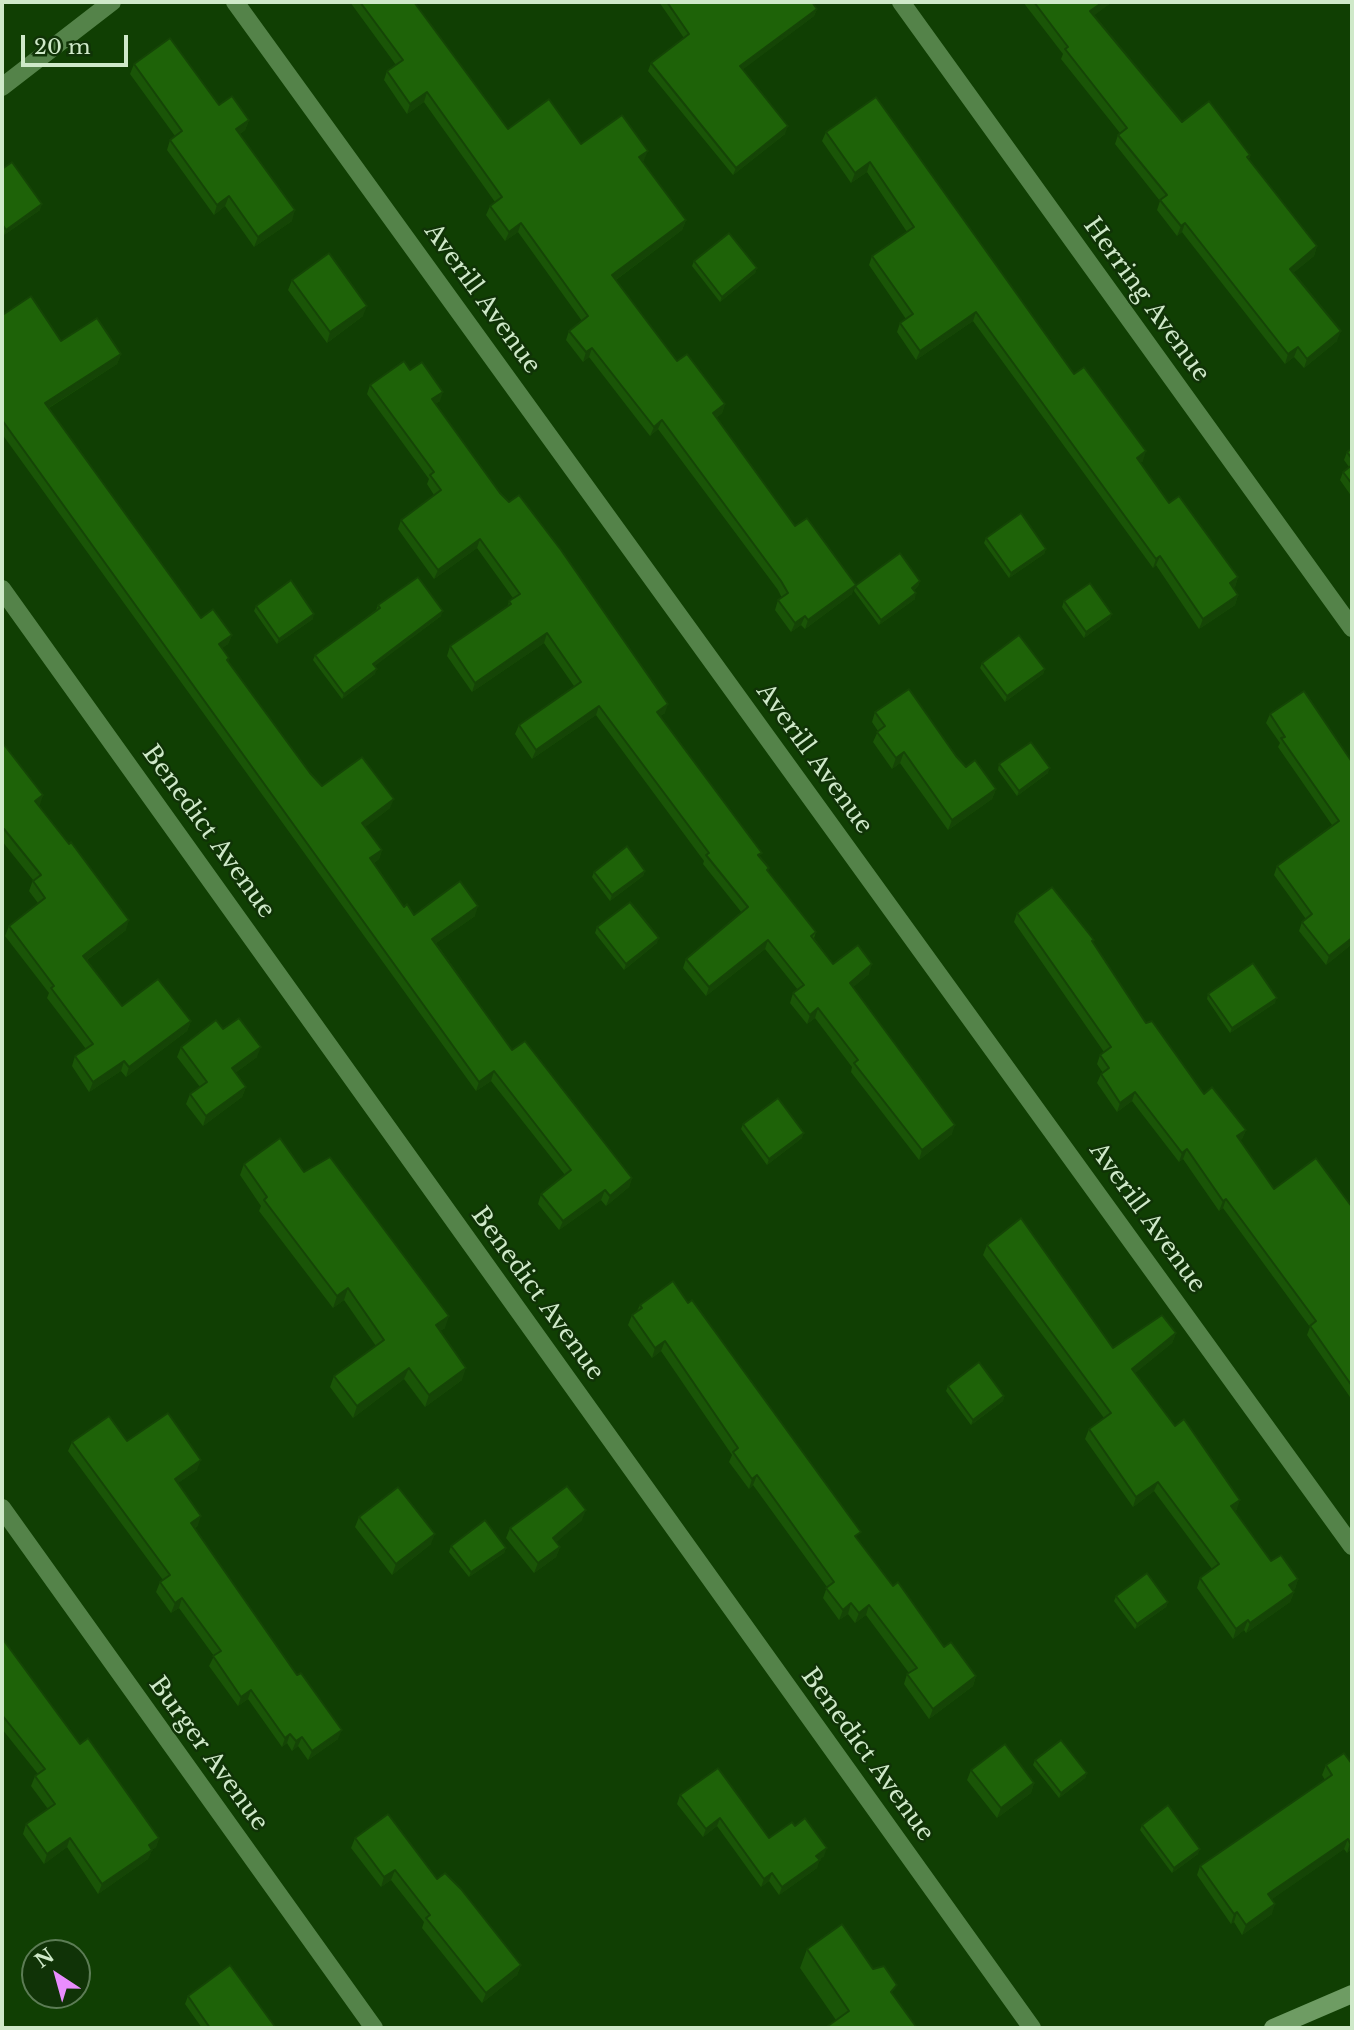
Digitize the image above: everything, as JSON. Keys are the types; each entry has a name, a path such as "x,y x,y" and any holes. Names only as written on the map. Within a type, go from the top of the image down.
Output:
{"main road":[{"path":"1273,2028 1352,1994"}],"street":[{"path":"2,87 112,2"},
{"name":"Averill Avenue","path":"234,2 1352,1546"},
{"name":"Herring Avenue","path":"901,2 1352,628"},
{"name":"Benedict Avenue","path":"2,589 1032,2028"},
{"name":"Burger Avenue","path":"2,1508 374,2028"}],"building":[{"path":"360,2 414,2 508,129 549,99 581,144 622,115 648,151 639,157 686,220 612,275 677,361 687,354 725,404 713,413 795,526 807,518 856,585 808,620 805,616 795,623 778,600 788,593 781,581 662,420 654,427 592,348 586,352 569,331 588,316 521,223 509,232 490,206 502,197 427,92 410,104 387,71 403,60"},
{"path":"667,2 812,2 817,9 740,66 788,126 736,168 651,63 689,34"},
{"path":"1034,2 1103,2 1090,11 1182,122 1209,101 1250,155 1247,157 1317,246 1290,269 1341,331 1307,359 1298,347 1288,354 1185,223 1181,226 1160,200 1167,195 1118,135 1127,128 1065,49 1068,47"},
{"path":"170,38 219,105 232,96 249,120 236,129 295,210 258,237 229,196 217,205 170,140 182,131 134,64"},
{"path":"876,97 1074,374 1084,367 1146,451 1137,458 1169,503 1179,496 1238,577 1230,583 1238,595 1203,619 1160,556 1156,559 976,312 920,351 900,323 913,314 872,256 914,227 870,162 855,173 826,132"},
{"path":"12,162 42,204 6,230 2,224 2,169"},
{"path":"729,233 757,268 722,297 694,261"},
{"path":"329,253 367,306 330,332 292,280"},
{"path":"31,296 61,341 97,318 121,354 45,403 201,618 213,609 232,635 219,644 229,658 227,660 310,773 322,786 362,757 394,799 362,823 382,850 370,858 404,907 407,904 414,915 460,881 478,906 432,939 512,1050 525,1041 632,1178 610,1196 605,1190 563,1221 541,1194 571,1170 494,1071 479,1082 2,420 2,311 4,314"},
{"path":"404,361 410,370 422,362 443,392 432,399 500,493 509,502 519,495 561,550 668,704 657,712 762,853 758,855 769,868 767,870 816,932 811,936 833,964 858,945 872,964 850,983 955,1125 922,1150 854,1063 858,1060 818,1008 810,1015 793,993 804,985 768,940 709,987 686,959 748,907 706,855 709,853 599,706 536,750 519,725 581,682 547,633 475,683 450,646 511,604 509,601 520,594 480,539 438,570 401,520 441,490 430,475 434,472 370,385"},
{"path":"1352,465 1352,484 1343,472"},
{"path":"1021,513 1046,549 1011,573 986,538"},
{"path":"900,553 920,581 912,588 916,593 881,620 855,586"},
{"path":"418,577 443,611 373,664 377,669 344,694 315,655"},
{"path":"291,580 314,614 279,639 256,606"},
{"path":"1090,583 1112,614 1086,632 1064,601"},
{"path":"1019,635 1045,669 1007,696 982,663"},
{"path":"909,689 956,756 966,767 975,760 996,789 952,820 904,752 896,758 877,732 885,726 875,712"},
{"path":"1304,691 1352,762 1352,938 1329,956 1302,922 1312,914 1277,866 1339,821 1281,738 1285,737 1270,714"},
{"path":"2,742 43,795 35,801 69,844 71,842 129,920 83,956 122,1006 158,979 191,1021 129,1067 124,1061 93,1082 75,1056 93,1044 9,926 45,898 33,881 41,875 4,829 2,831"},
{"path":"1031,742 1050,768 1019,791 999,764"},
{"path":"627,846 645,871 612,895 594,872"},
{"path":"1052,887 1094,940 1092,941 1146,1023 1152,1021 1204,1094 1212,1087 1246,1130 1237,1136 1274,1189 1316,1158 1352,1207 1352,1386 1310,1326 1316,1321 1226,1199 1223,1201 1187,1149 1182,1153 1135,1092 1120,1103 1101,1074 1109,1068 1100,1055 1111,1047 1017,913"},
{"path":"630,902 659,938 626,964 597,927"},
{"path":"1253,963 1277,998 1232,1028 1208,994"},
{"path":"239,1018 261,1047 232,1068 246,1087 206,1116 190,1094 207,1082 181,1047 216,1020 223,1029"},
{"path":"778,1098 804,1133 769,1159 743,1124"},
{"path":"280,1138 304,1172 330,1157 449,1316 436,1325 466,1368 429,1395 409,1368 357,1406 334,1376 384,1340 348,1288 337,1296 264,1200 267,1197 244,1164"},
{"path":"1021,1218 1113,1348 1162,1315 1176,1333 1132,1369 1175,1426 1184,1419 1240,1500 1231,1506 1271,1561 1281,1555 1298,1579 1289,1585 1294,1592 1250,1623 1248,1620 1236,1629 1200,1578 1219,1564 1158,1482 1136,1497 1089,1429 1111,1413 987,1245"},
{"path":"673,1281 688,1303 692,1300 861,1532 855,1536 893,1586 898,1582 944,1647 951,1642 976,1676 933,1709 907,1674 917,1668 869,1605 859,1613 851,1603 843,1610 826,1588 834,1582 757,1475 752,1479 733,1452 738,1448 665,1341 655,1348 632,1315 642,1308 640,1305"},
{"path":"979,1362 1004,1396 973,1420 948,1386"},
{"path":"168,1413 201,1460 175,1479 201,1516 191,1523 297,1675 301,1673 342,1730 312,1751 302,1737 296,1741 290,1734 285,1738 251,1690 241,1697 213,1656 221,1651 182,1598 175,1603 160,1582 170,1575 72,1442 109,1416 127,1441"},
{"path":"567,1486 586,1510 553,1538 560,1547 538,1563 510,1528"},
{"path":"398,1487 435,1534 396,1564 359,1517"},
{"path":"485,1520 506,1548 471,1572 451,1546"},
{"path":"1147,1573 1168,1602 1137,1624 1116,1596"},
{"path":"2,1638 80,1744 88,1738 159,1838 149,1845 152,1850 102,1884 70,1838 47,1854 26,1824 55,1804 35,1776 45,1769 2,1715"},
{"path":"1061,1740 1087,1773 1061,1793 1035,1760"},
{"path":"1005,1744 1034,1783 1001,1808 971,1770"},
{"path":"1344,1753 1352,1764 1352,1842 1348,1839 1268,1894 1275,1904 1246,1925 1237,1912 1234,1914 1200,1866 1332,1775 1326,1765"},
{"path":"718,1768 769,1838 792,1822 795,1826 805,1818 827,1848 816,1856 820,1860 782,1887 772,1873 764,1879 720,1818 706,1829 680,1795"},
{"path":"1168,1805 1200,1849 1174,1868 1142,1825"},
{"path":"388,1814 437,1879 445,1873 461,1889 521,1965 486,1993 426,1918 430,1915 395,1870 384,1877 355,1838"},
{"path":"842,1924 873,1969 884,1966 897,1985 891,1992 917,2028 825,2028 849,2011 807,1949"},
{"path":"230,1965 276,2028 210,2028 188,1996"}]}
